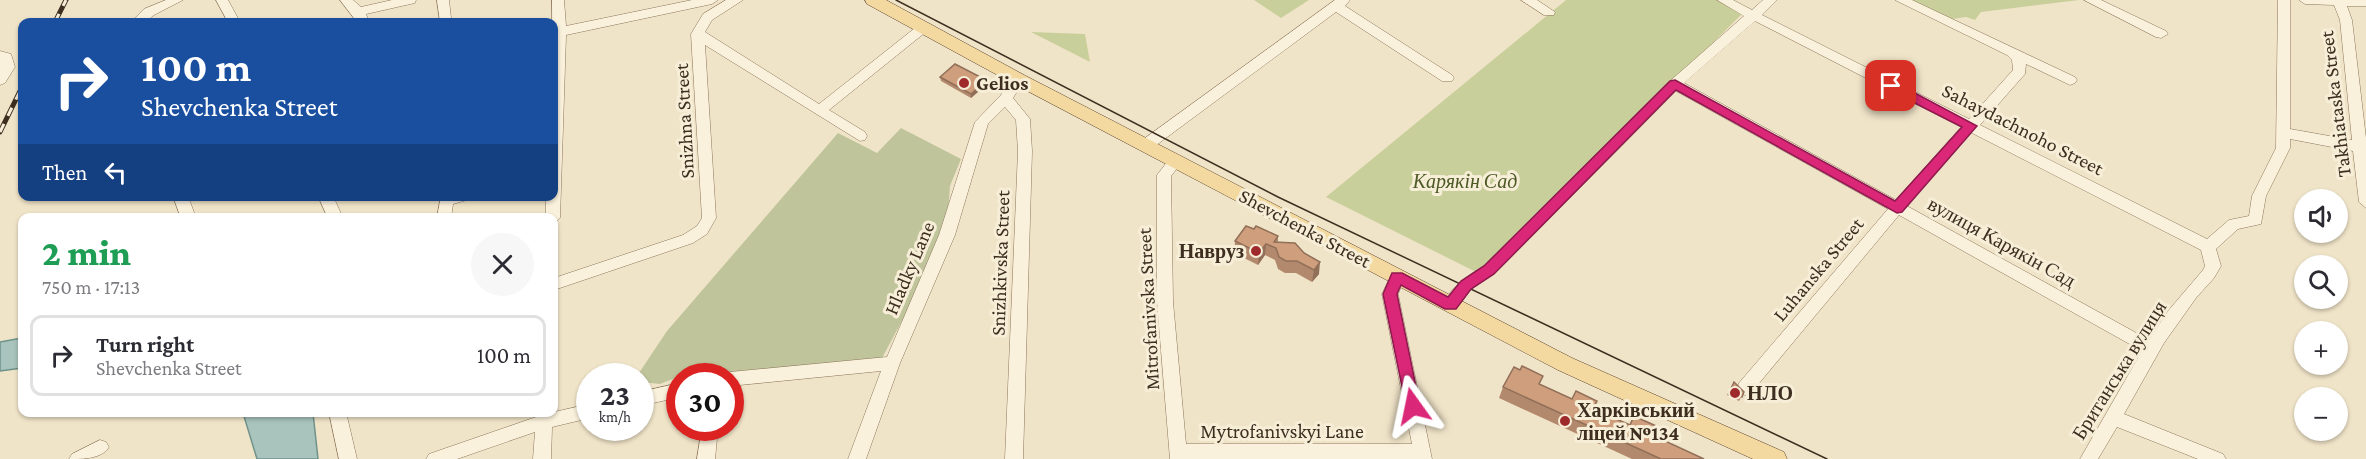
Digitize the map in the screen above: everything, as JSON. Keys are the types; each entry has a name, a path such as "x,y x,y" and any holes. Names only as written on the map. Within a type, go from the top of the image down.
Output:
{"main road":[{"name":"Shevchenka Street","path":"873,0 1018,79 1564,364 1776,459"}],"street":[{"path":"141,18 148,12 177,0"},
{"path":"222,0 232,18"},
{"path":"346,0 361,17 410,0"},
{"path":"443,0 445,18"},
{"path":"557,18 558,0"},
{"path":"558,32 737,0"},
{"path":"1527,0 1549,12"},
{"name":"Sahaydachnoho Street","path":"1723,0 2208,247"},
{"path":"1450,304 1466,285 1489,270 1675,84 1771,0"},
{"path":"1901,0 2070,80"},
{"path":"2090,0 2161,34"},
{"path":"2208,247 2234,224 2256,220 2259,196 2283,148 2284,0"},
{"path":"2305,0 2366,3"},
{"name":"Takhiataska Street","path":"2338,1 2346,20 2366,202"},
{"path":"1146,145 1340,3 1447,78"},
{"name":"Snizhna Street","path":"558,283 688,239 702,230 709,218 698,34 708,5"},
{"path":"819,111 926,27"},
{"path":"698,34 860,135"},
{"path":"699,50 717,46"},
{"name":"Luhanska Street","path":"1745,388 1897,208 2020,71 2018,58 2012,52"},
{"path":"0,56 6,57 8,68 1,80"},
{"path":"1006,98 1018,79"},
{"name":"вулиця Карякін Сад","path":"1675,84 2152,349"},
{"name":"Hladky Lane","path":"857,459 892,363 947,235 982,122 1006,98"},
{"name":"Snizhkivska Street","path":"1006,98 1023,119 1025,151 1014,459"},
{"path":"2284,133 2360,147"},
{"name":"Mitrofanivska Street","path":"1176,161 1164,175 1165,303 1179,455"},
{"name":"Британська вулиця","path":"2089,459 2115,418 2152,349 2209,274 2213,266 2208,247"},
{"path":"1397,277 1390,294 1422,455"},
{"path":"744,378 892,363"},
{"path":"558,415 576,413"},
{"path":"338,417 348,459"},
{"path":"435,459 544,417 542,459"},
{"path":"2115,418 2217,459"},
{"path":"706,459 708,441"},
{"name":"Mytrofanivskyi Lane","path":"1179,455 1422,455"}],"green space":[{"path":"1254,0 1309,0 1281,18"},
{"name":"Карякін Сад","path":"1566,0 1718,0 1743,13 1480,274 1326,197"},
{"path":"1903,0 2079,0 1981,12 1975,20 1966,17 1945,20"},
{"path":"1031,32 1085,34 1090,62"},
{"path":"901,128 961,159 950,186 947,226 928,272 881,360 744,374 744,363 666,363 666,382 654,383 654,363 646,363 667,331 838,133 877,153"}],"water":[{"path":"18,339 18,369 0,371 0,342"},
{"path":"244,417 313,417 318,459 257,459"}],"building":[{"name":"Gelios","path":"955,64 986,80 971,94 940,77"},
{"path":"1246,226 1254,229 1256,226 1278,236 1274,242 1295,243 1304,253 1320,262 1314,270 1297,261 1286,261 1279,257 1276,248 1266,244 1259,253 1235,241"},
{"path":"1522,366 1543,376 1539,384 1572,399 1576,391 1597,401 1593,409 1630,425 1634,416 1656,426 1652,435 1704,459 1661,459 1503,387 1514,367 1520,370"},
{"path":"1734,382 1744,392 1742,397 1730,391"}],"tram line":[{"path":"896,0 1278,197 1827,459"}],"railway":[{"path":"57,18 66,0"},
{"path":"0,132 18,95"}],"place":[{"name":"Gelios","path":"964,83"},
{"name":"Навруз","path":"1256,251"},
{"name":"НЛО","path":"1735,393"},
{"name":"Харківський ліцей №134","path":"1565,421"}],"route":[{"path":"1413,406 1390,294 1397,277 1450,304 1466,285 1489,270 1675,84 1897,208 1971,126 1891,86"}]}
